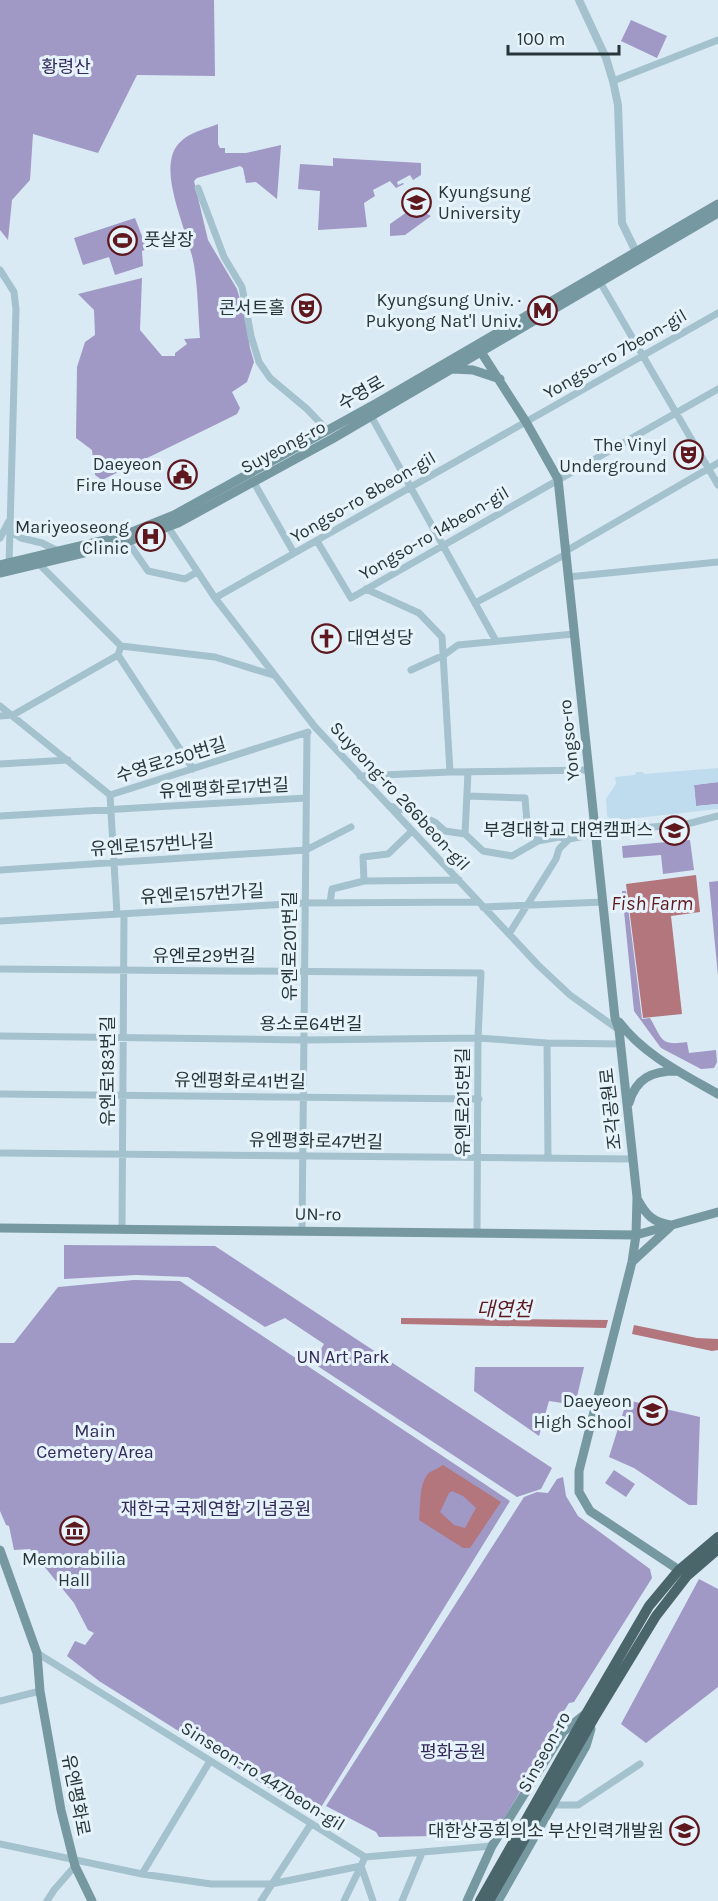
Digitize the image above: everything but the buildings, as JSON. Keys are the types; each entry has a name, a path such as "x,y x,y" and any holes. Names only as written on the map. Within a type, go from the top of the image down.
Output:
{"highway":[{"path":"489,1901 649,1606 679,1570 718,1537"},
{"path":"590,1716 656,1616 687,1576 718,1549"},
{"name":"Sinseon-ro","path":"480,1901 590,1716"}],"main road":[{"name":"수영로","path":"4,568 122,536 157,523 638,256 718,204"},
{"name":"Suyeong-ro","path":"4,568 40,564 128,542 168,527 371,416 600,282 638,256 717,215"},
{"name":"Yongso-ro","path":"481,352 526,422 558,480 615,1018"},
{"path":"450,369 472,370 500,379"},
{"path":"615,1018 639,1044 677,1071 718,1094"},
{"name":"조각공원로","path":"615,1018 621,1044 637,1197 636,1235 619,1317 579,1471 579,1492 590,1511 679,1570"},
{"path":"628,1108 632,1092 648,1076 662,1071 677,1071"},
{"path":"637,1197 649,1217 657,1223 672,1226"},
{"path":"632,1262 672,1226 718,1212"},
{"name":"UN-ro","path":"0,1228 636,1235 672,1226"},
{"name":"유엔평화로","path":"0,1550 37,1653 40,1691 61,1810 73,1862 92,1901"},
{"path":"498,1901 586,1746 590,1716"},
{"name":"Sinseon-ro","path":"467,1901 492,1846 563,1732 590,1716"}],"street":[{"path":"579,0 614,81 618,105 622,223 638,256"},
{"path":"614,81 718,40"},
{"path":"198,188 224,257 242,286 251,336 259,362 270,378 328,430"},
{"path":"0,270 14,292 16,309 10,519 4,568"},
{"path":"600,282 718,485"},
{"name":"Yongso-ro 7beon-gil","path":"526,422 718,313"},
{"name":"Yongso-ro 14beon-gil","path":"317,541 351,598 718,390"},
{"path":"371,416 496,640"},
{"name":"Yongso-ro 8beon-gil","path":"215,598 526,422"},
{"path":"475,603 566,553 718,463"},
{"path":"253,482 294,553"},
{"path":"0,537 10,519"},
{"path":"168,527 215,598 273,675"},
{"path":"9,530 21,538 42,543 60,552"},
{"path":"128,542 148,571 185,579 197,572"},
{"path":"568,577 718,562"},
{"path":"40,564 122,646 215,657 273,675"},
{"path":"366,589 419,613 442,637 450,772"},
{"path":"411,670 444,655 458,645 574,634"},
{"path":"0,716 13,715 118,655 122,646"},
{"path":"118,655 193,769"},
{"name":"Suyeong-ro 266beon-gil","path":"273,675 315,727 509,934 570,995 619,1030"},
{"name":"수영로250번길","path":"0,706 110,795 307,734"},
{"path":"307,734 315,727"},
{"name":"유엔로201번길","path":"302,1231 307,734"},
{"path":"0,764 68,760"},
{"path":"360,776 589,770"},
{"path":"465,834 468,772"},
{"name":"유엔로183번길","path":"110,795 124,970 122,1229"},
{"path":"468,796 525,798 527,822 538,841"},
{"name":"유엔평화로17번길","path":"0,816 306,798"},
{"path":"389,806 416,813 436,823 445,831 465,834 483,851 512,856 538,841 559,837 596,835 618,830 687,824 718,816"},
{"path":"306,850 351,827"},
{"path":"364,881 363,857 388,854 412,831"},
{"path":"509,934 541,886 559,849 569,838"},
{"name":"유엔로157번나길","path":"0,870 306,850"},
{"path":"330,903 332,890 364,881 459,880"},
{"name":"유엔로157번가길","path":"0,921 305,903 527,905 603,902"},
{"name":"유엔로29번길","path":"0,969 481,973"},
{"name":"유엔로215번길","path":"477,1232 478,1038 481,973"},
{"name":"용소로64번길","path":"0,1036 304,1040 478,1038 547,1043 621,1044"},
{"path":"547,1043 548,1158"},
{"name":"유엔평화로41번길","path":"0,1094 479,1099"},
{"name":"유엔평화로47번길","path":"0,1153 632,1159"},
{"name":"Sinseon-ro 447beon-gil","path":"37,1653 365,1857"},
{"path":"0,1701 40,1691"},
{"path":"142,1874 210,1761"},
{"path":"552,1805 578,1805 640,1764"},
{"path":"261,1901 311,1824"},
{"path":"0,1844 73,1862 211,1884 271,1884 361,1866"},
{"path":"344,1901 365,1857 492,1846"},
{"path":"402,1901 422,1853"},
{"path":"47,1901 73,1862"},
{"path":"361,1866 373,1901"}],"green space":[{"name":"황령산","path":"0,0 214,0 215,76 137,75 98,153 33,134 30,180 12,200 8,240 0,230"},
{"path":"631,20 667,36 657,58 621,41"},
{"path":"218,124 218,144 220,148 225,148 225,153 246,153 281,145 277,199 256,182 246,183 243,168 240,166 197,178 194,181 208,240 237,289 245,316 254,362 247,382 232,392 240,408 237,414 102,480 95,475 92,450 76,438 77,367 85,342 95,335 94,310 78,294 142,278 140,330 162,356 175,356 175,353 187,344 184,339 200,338 194,265 173,193 171,165 173,153 181,141"},
{"path":"333,158 421,163 421,175 413,180 410,175 397,182 398,185 404,184 396,188 390,181 373,190 375,196 364,203 367,227 318,230 320,191 298,189 300,164 333,166"},
{"path":"414,207 431,216 405,235 390,236 390,224"},
{"name":"풋살장","path":"135,218 147,249 142,251 143,266 115,275 109,257 83,265 74,238"},
{"path":"718,782 718,804 696,806 694,785"},
{"path":"690,840 694,870 663,874 661,855 623,858 622,846"},
{"path":"718,881 718,976 709,882"},
{"path":"622,891 626,891 642,1019 650,1018 663,1040 672,1043 687,1042 689,1053 716,1050 717,1062 714,1068 701,1069 661,1048 634,1011"},
{"name":"UN Art Park","path":"64,1245 215,1246 552,1468 541,1489 517,1497 313,1363 324,1344 285,1318 265,1327 188,1277 136,1275 64,1279"},
{"name":"재한국 국제연합 기념공원","path":"134,1280 180,1281 510,1501 315,1817 99,1681 67,1656 75,1641 85,1645 94,1633 88,1630 74,1603 30,1549 14,1550 9,1526 6,1525 0,1511 0,1343 14,1343 58,1287"},
{"path":"475,1367 584,1367 575,1405 549,1401 539,1436 474,1391"},
{"path":"627,1400 700,1417 697,1505 689,1505 634,1468 609,1457"},
{"path":"614,1470 635,1484 626,1497 605,1483"},
{"name":"평화공원","path":"563,1477 566,1496 578,1516 650,1569 652,1578 574,1702 569,1703 547,1738 550,1742 503,1820 488,1835 379,1837 376,1832 326,1806 524,1497 537,1492 548,1493 557,1479"},
{"path":"699,1579 718,1589 718,1687 646,1743 621,1724"}],"shaded area":[{"path":"718,768 718,782 694,785 696,806 718,804 718,809 628,819 611,819 607,816 606,799 616,784 615,777 635,775 636,772 644,774"}],"water":[{"name":"Fish Farm","path":"696,875 700,912 671,916 682,1014 643,1018 626,884"},
{"path":"401,1318 608,1320 606,1328 401,1324"},
{"path":"634,1325 697,1338 718,1339 718,1350 712,1351 632,1334"},
{"path":"443,1465 501,1502 470,1548 463,1548 419,1520 421,1494 426,1476","holes":["452,1491 463,1496 476,1508 465,1528 454,1525 440,1512 449,1493"]}],"place":[{"name":"Kyungsung University","path":"417,202"},
{"name":"풋살장","path":"123,240"},
{"name":"콘서트홀","path":"306,308"},
{"name":"Kyungsung Univ. · Pukyong Nat'l Univ.","path":"542,310"},
{"name":"The Vinyl Underground","path":"688,455"},
{"name":"Daeyeon Fire House","path":"183,474"},
{"name":"Mariyeoseong Clinic","path":"150,537"},
{"name":"대연성당","path":"326,638"},
{"name":"부경대학교 대연캠퍼스","path":"674,830"},
{"name":"Daeyeon High School","path":"653,1411"},
{"name":"Memorabilia Hall","path":"74,1530"},
{"name":"대한상공회의소 부산인력개발원","path":"685,1831"}],"water label":[{"name":"대연천","path":"504,1309"}],"park label":[{"name":"Main Cemetery Area","path":"95,1441"}]}
